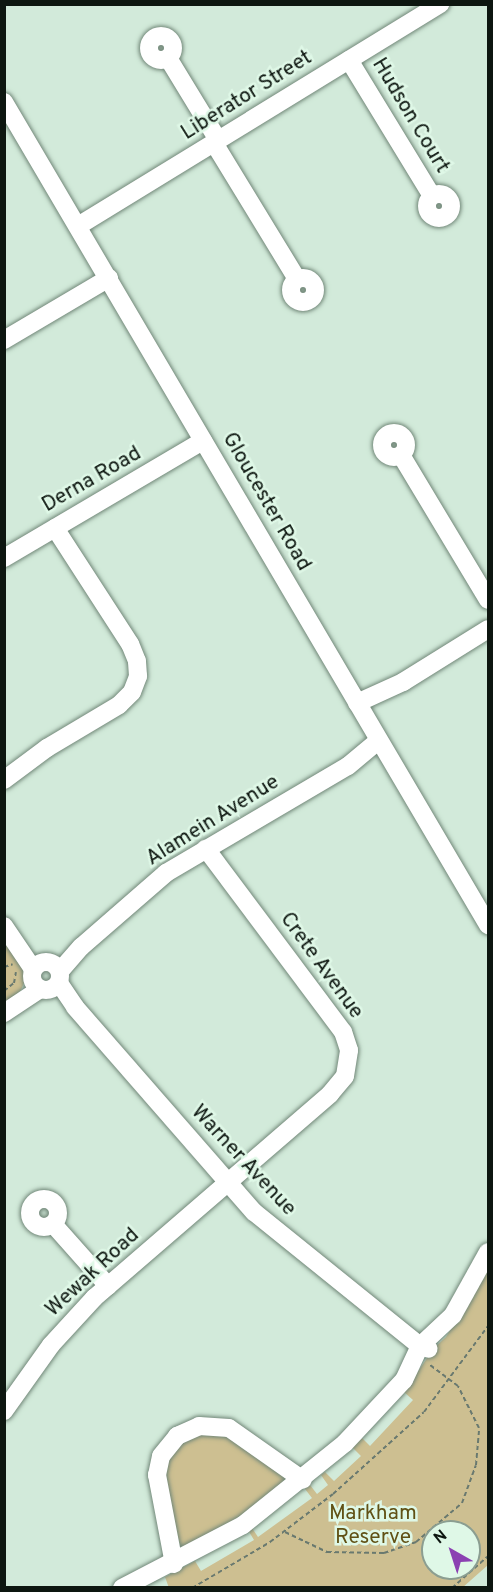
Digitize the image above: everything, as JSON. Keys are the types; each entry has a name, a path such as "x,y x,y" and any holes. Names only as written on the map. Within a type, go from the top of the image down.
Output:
{"street":[{"name":"Liberator Street","path":"78,226 440,4"},
{"path":"168,58 297,279"},
{"name":"Hudson Court","path":"349,60 432,196"},
{"name":"Gloucester Road","path":"4,102 489,925"},
{"path":"4,340 109,278"},
{"name":"Derna Road","path":"4,558 203,441"},
{"path":"401,455 489,600"},
{"path":"4,780 47,748 119,705 132,692 138,676 137,661 130,644 55,528"},
{"path":"360,707 489,629"},
{"name":"Alamein Avenue","path":"8,1003 81,947 166,873 383,746"},
{"name":"Crete Avenue","path":"206,849 334,1020 349,1050 347,1068 339,1084 228,1183"},
{"name":"Warner Avenue","path":"4,927 228,1183 272,1228 398,1325 424,1349"},
{"name":"Wewak Road","path":"7,1402 51,1345 108,1286 228,1183"},
{"path":"53,1224 108,1286"},
{"path":"122,1587 174,1564 243,1525 303,1480 365,1424 404,1380 424,1349 445,1332 489,1252"},
{"path":"174,1564 157,1476 161,1456 177,1436 199,1426 229,1428 303,1480"}],"path":[{"path":"4,967 13,964 16,974 8,1003"},
{"path":"192,1587 284,1532 402,1433 450,1380 489,1326"},
{"path":"284,1532 320,1551 377,1554 416,1542 458,1507 472,1482 480,1437 461,1391 424,1349"},
{"path":"452,1587 489,1556"}],"green space":[{"path":"4,937 28,973 21,990 5,1005"},
{"name":"Markham Reserve","path":"488,1269 488,1565 481,1571 481,1520 421,1520 421,1580 471,1580 462,1588 169,1588 165,1577 195,1561 201,1571 254,1540 248,1530 252,1528 258,1537 312,1498 305,1489 310,1485 317,1494 328,1485 321,1475 325,1472 334,1481 361,1456 352,1447 362,1438 370,1446 413,1400 404,1392 434,1348 446,1337"},
{"path":"226,1433 285,1476 284,1484 245,1515 181,1548 163,1487 170,1454 194,1434"}]}
